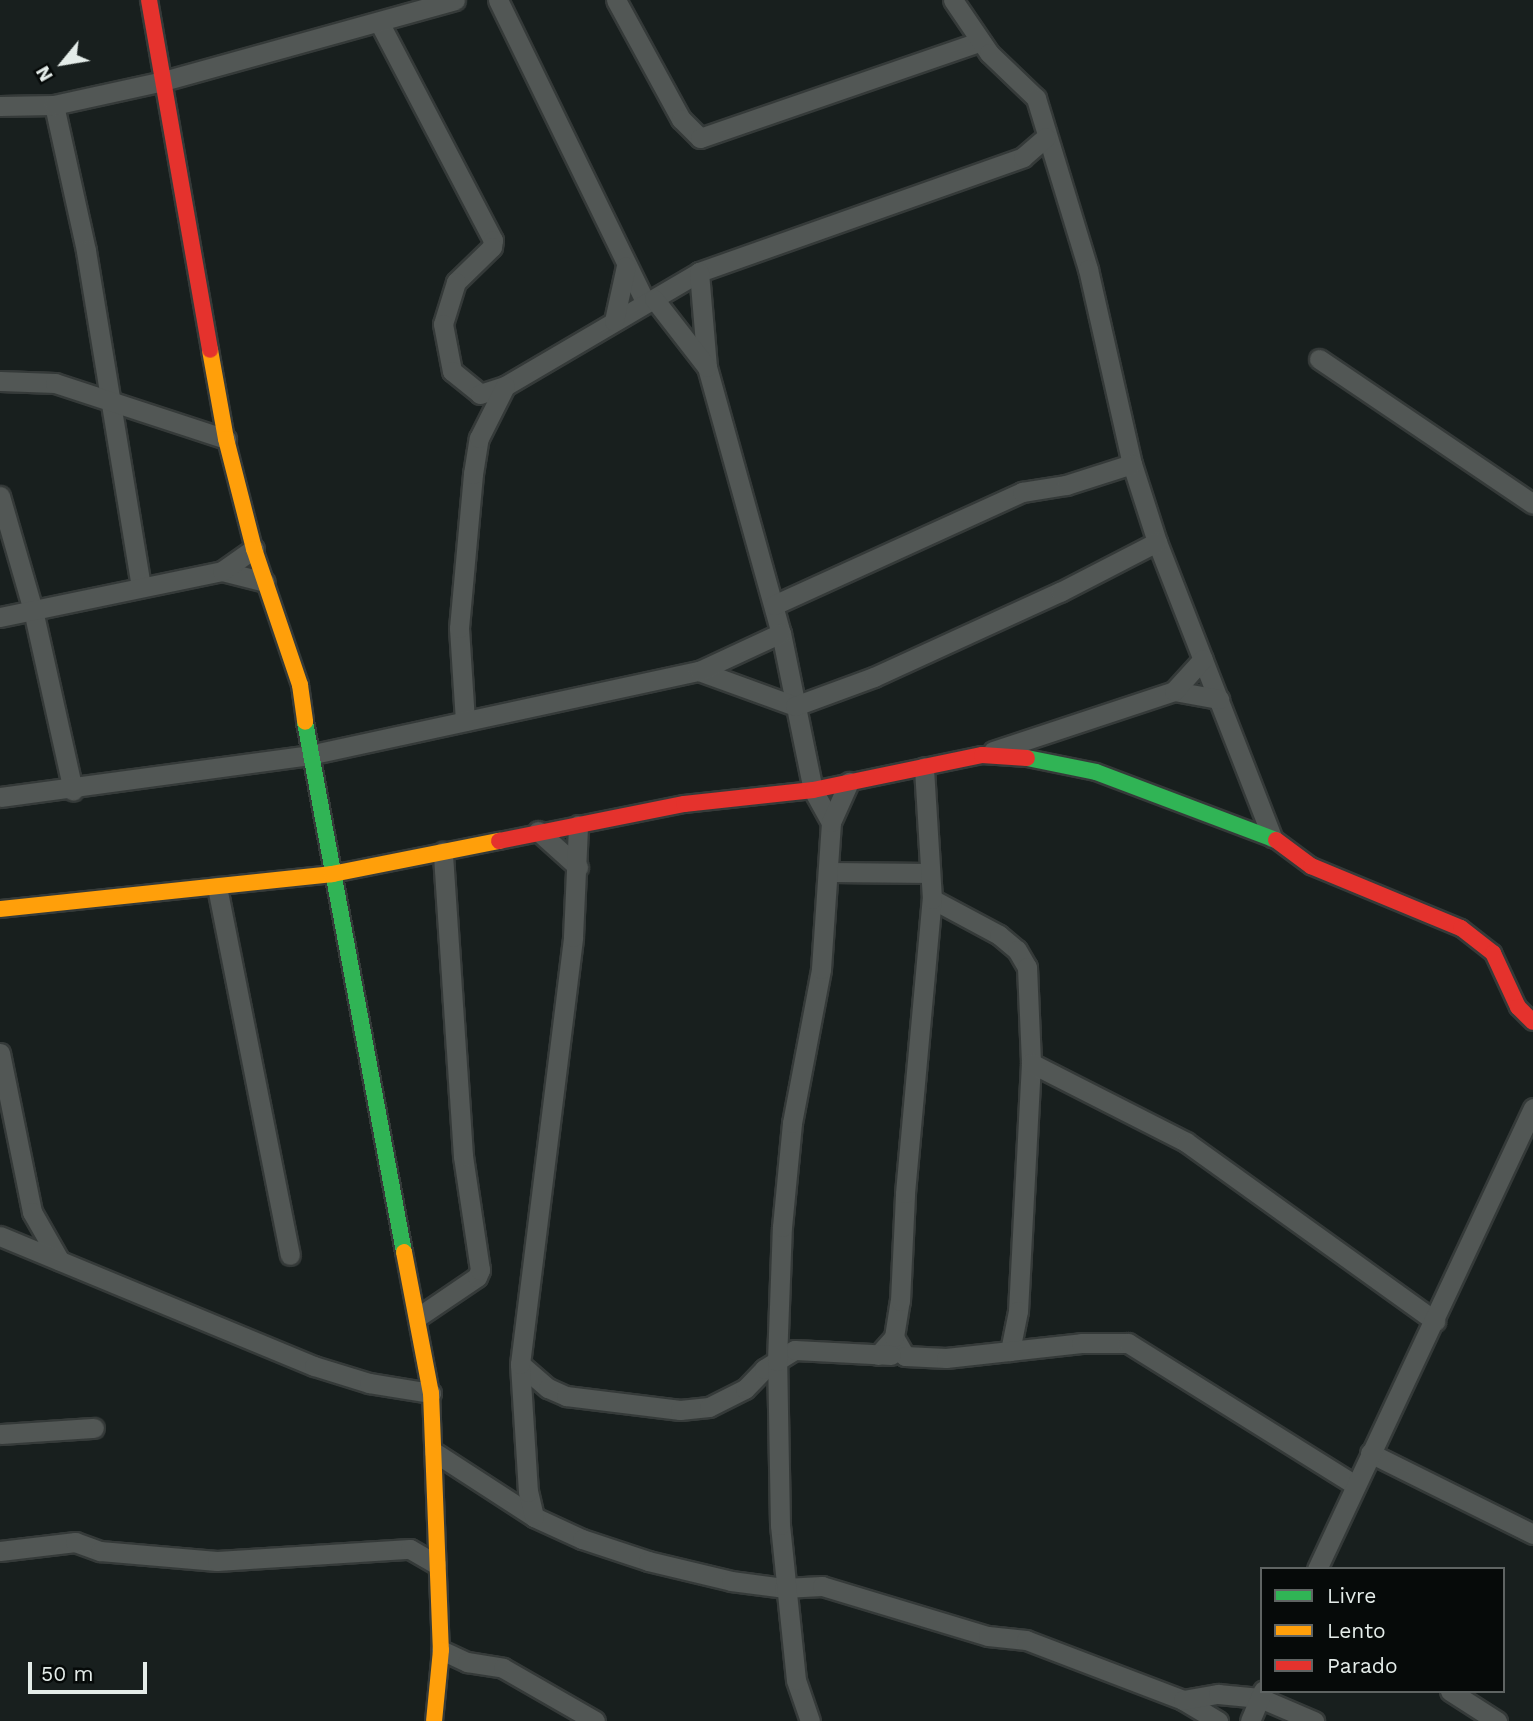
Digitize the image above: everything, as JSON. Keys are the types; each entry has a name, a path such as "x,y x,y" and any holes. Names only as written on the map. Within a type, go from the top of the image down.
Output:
{"street":[{"path":"149,0 226,439 254,549 300,685 309,755 431,1393 441,1650 434,1721"},
{"path":"0,106 54,104 163,81 380,24 455,0"},
{"path":"498,0 626,266 650,301 706,367"},
{"path":"616,0 681,119 700,138 923,57 981,41"},
{"path":"953,0 981,41 1036,98 1054,167 1087,269 1132,464 1157,542 1272,838"},
{"path":"380,24 494,240 492,247 456,282 443,324 447,356 457,379 480,394 505,386 699,272 1023,157 1046,137"},
{"path":"54,104 112,400 142,587"},
{"path":"1023,157 1054,167"},
{"path":"614,321 626,266"},
{"path":"699,272 706,367 774,605 813,790 831,822"},
{"path":"1319,359 1533,504"},
{"path":"0,381 55,383 226,439"},
{"path":"465,721 459,628 473,474 479,438 505,386"},
{"path":"774,605 1022,492 1078,482 1132,464"},
{"path":"0,496 33,610 73,791"},
{"path":"699,671 795,706 874,677 1060,592 1157,542"},
{"path":"0,617 222,571 254,549"},
{"path":"222,571 265,582"},
{"path":"0,797 73,791 309,755 699,671 781,633"},
{"path":"1174,691 1203,659"},
{"path":"0,909 332,874 684,804 813,790 982,755 1174,691 1219,699"},
{"path":"982,755 1009,755 1096,772 1272,838 1311,866 1461,928 1493,953 1518,1007 1533,1022"},
{"path":"905,1356 894,1337 932,899 924,767"},
{"path":"810,1721 796,1680 784,1588 776,1361 792,1123 821,969 831,872 831,822 849,782"},
{"path":"520,1498 520,1364 578,867 578,825"},
{"path":"538,831 578,867"},
{"path":"418,1317 477,1277 480,1270 463,1156 443,852"},
{"path":"831,872 930,873"},
{"path":"217,887 290,1255"},
{"path":"932,899 1017,950 1027,967 1031,1063 1018,1311 1010,1351"},
{"path":"0,1053 32,1212 62,1263"},
{"path":"1031,1063 1186,1142 1435,1321"},
{"path":"1318,1567 1354,1484 1435,1321 1533,1108"},
{"path":"0,1236 314,1366 369,1383 431,1393"},
{"path":"878,1355 894,1337"},
{"path":"520,1364 542,1384 566,1396 653,1409 709,1407 745,1389 776,1361 795,1350 814,1348 878,1355 979,1357 1081,1343 1141,1347 1202,1392 1354,1484"},
{"path":"745,1389 766,1389 777,1395"},
{"path":"0,1434 93,1428"},
{"path":"434,1451 520,1498 534,1517 648,1561 784,1588 822,1586 988,1636 1026,1640 1183,1700 1217,1721"},
{"path":"1370,1453 1533,1534"},
{"path":"0,1551 75,1542 100,1551 218,1561 410,1549 438,1530"},
{"path":"410,1549 436,1564"},
{"path":"441,1650 467,1662 503,1668 595,1721"},
{"path":"1453,1693 1497,1721"},
{"path":"1183,1700 1218,1694 1261,1695 1314,1721"},
{"path":"1250,1721 1261,1695"}],"traffic: fast":[{"path":"305,722 404,1252"},
{"path":"1027,758 1096,772 1276,840"}],"traffic: slow":[{"path":"210,350 226,439 254,549 300,685 305,722"},
{"path":"0,909 332,874 499,841"},
{"path":"404,1252 431,1393 441,1650 434,1721"}],"traffic: jam":[{"path":"149,0 210,350"},
{"path":"499,841 684,804 813,790 982,755 1027,758"},
{"path":"1276,840 1311,866 1461,928 1493,953 1518,1007 1533,1022"}]}
